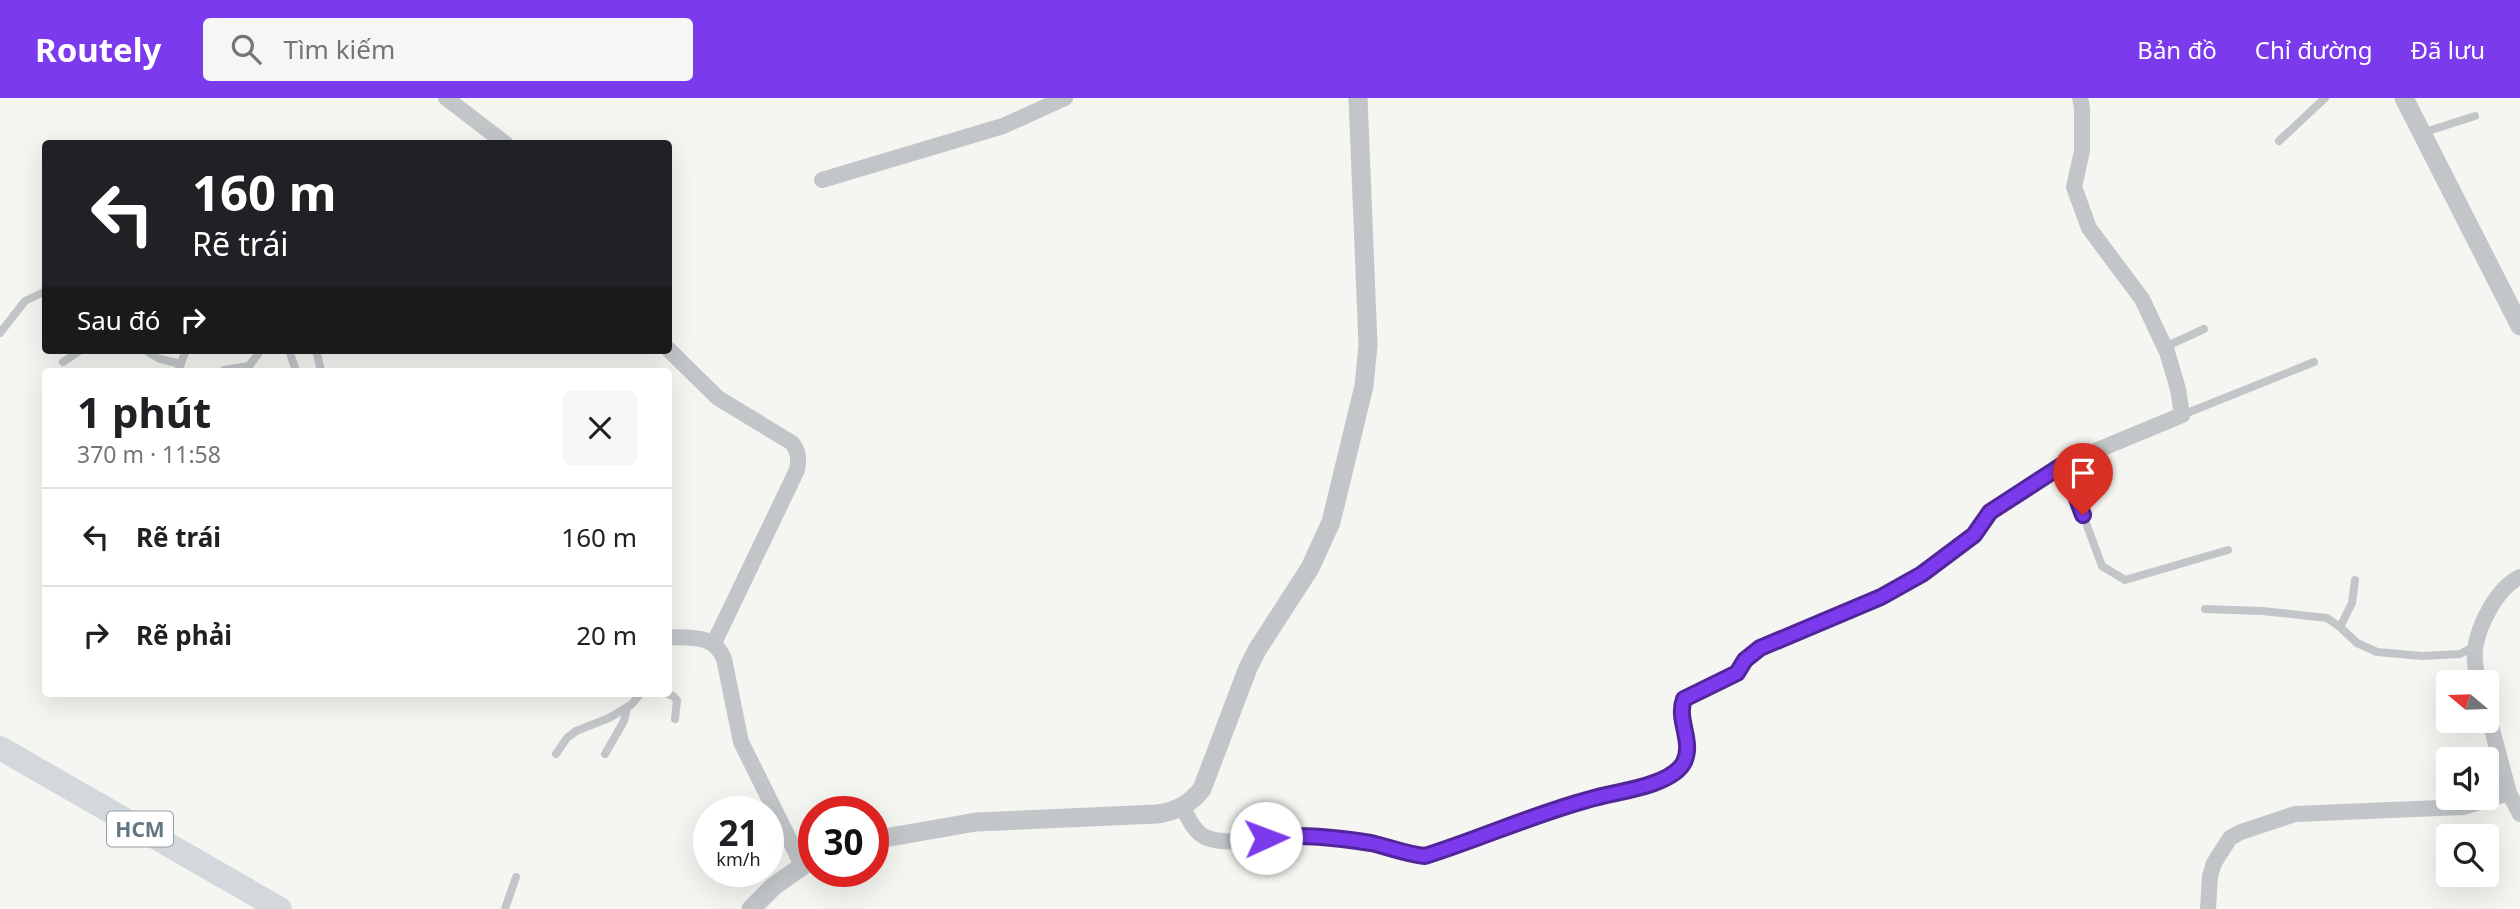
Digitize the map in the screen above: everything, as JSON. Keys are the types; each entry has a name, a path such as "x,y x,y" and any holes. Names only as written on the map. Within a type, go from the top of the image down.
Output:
{"highway":[{"name":"HCM","path":"0,748 280,909"}],"street":[{"path":"446,98 496,140"},
{"path":"822,180 1003,126 1065,98"},
{"path":"889,837 976,822 1157,814 1182,807 1193,800 1202,789 1248,668 1322,545 1331,522 1356,427 1368,345 1358,98"},
{"path":"1182,807 1193,826 1206,837 1230,842 1279,836 1309,837 1372,844 1411,855 1425,856 1586,800 1654,783 1672,775 1684,762 1687,747 1686,730 1681,716 1684,699 1737,673 1745,660 1760,648 1881,597 1922,574 1974,535 1990,512 2064,464 2182,415 2178,389 2165,347 2142,299 2089,228 2074,187 2082,151 2080,98"},
{"path":"2404,98 2520,326"},
{"path":"672,353 718,397 786,438 797,450 799,459 797,470 714,643"},
{"path":"2476,670 2475,646 2482,626 2503,589 2520,577"},
{"path":"672,637 714,643 720,649 744,750 798,844"},
{"path":"2493,733 2509,793 2520,814"},
{"path":"2208,909 2210,876 2214,863 2230,838 2241,832 2295,814 2463,807 2509,793"},
{"path":"751,909 774,886 798,869"}],"lane":[{"path":"2279,141 2325,98"},
{"path":"2422,133 2475,116"},
{"path":"0,333 25,302 42,293"},
{"path":"2165,347 2204,329"},
{"path":"63,362 75,354"},
{"path":"152,354 180,368"},
{"path":"236,368 249,366 258,354"},
{"path":"2182,415 2314,362"},
{"path":"2064,464 2102,566 2125,580 2228,550"},
{"path":"2340,626 2352,603 2355,580"},
{"path":"2205,609 2262,611 2327,618 2340,626 2357,643 2378,652 2422,656 2460,654 2475,646"},
{"path":"672,696 677,700 675,719"},
{"path":"556,754 567,738 576,731 627,708 637,697"},
{"path":"606,754 624,721 627,708"},
{"path":"505,909 516,877"}],"route":[{"path":"1266,838 1309,837 1372,844 1411,855 1425,856 1586,800 1654,783 1672,775 1684,762 1687,747 1686,730 1681,716 1684,699 1737,673 1745,660 1760,648 1881,597 1922,574 1974,535 1990,512 2064,464 2083,515"}]}
